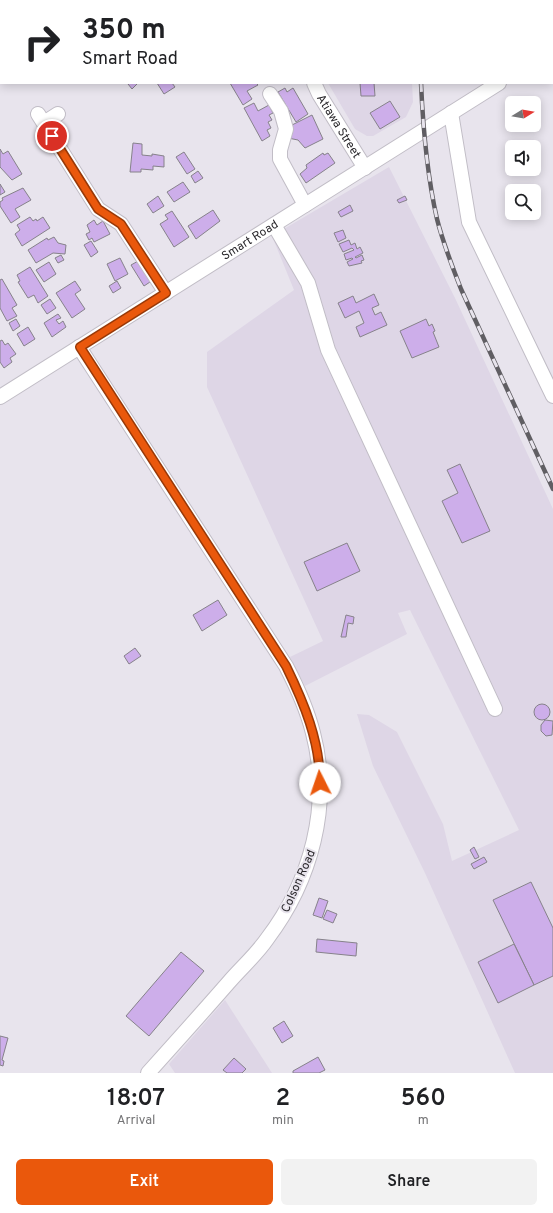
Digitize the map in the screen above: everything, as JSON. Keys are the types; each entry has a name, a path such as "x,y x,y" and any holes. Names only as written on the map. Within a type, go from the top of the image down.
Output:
{"street":[{"name":"Atiawa Street","path":"314,84 319,94 365,168"},
{"name":"Smart Road","path":"0,397 497,84"},
{"path":"270,94 281,111 286,130 280,150 280,159 305,205"},
{"path":"451,113 469,222 553,396"},
{"path":"58,114 41,118 98,209 121,224 166,293"},
{"path":"274,225 308,283 328,350 495,708"},
{"name":"Colson Road","path":"80,347 286,666 308,716 318,753 320,773 318,820 313,846 295,893 283,915 267,940 148,1073"}],"shaded area":[{"path":"329,84 412,84 413,102 406,117 373,136 367,136 355,129"},
{"path":"389,167 455,298 553,509 553,1073 515,1073 425,873 373,766 357,714 369,715 397,732 443,824 452,861 519,830 410,610 398,613 407,634 305,686 290,657 323,641 207,387 207,352 294,290 272,236"},
{"path":"225,1000 272,1073 175,1073 169,1064"}],"building":[{"path":"128,84 137,84 132,89"},
{"path":"158,84 173,84 175,87 164,94"},
{"path":"231,84 257,84 258,85 247,91 252,99 243,105"},
{"path":"360,84 374,84 375,96 361,96"},
{"path":"285,88 287,92 293,88 308,114 296,122 278,92"},
{"path":"390,101 400,117 380,129 370,113"},
{"path":"254,103 258,111 269,105 273,113 269,115 272,120 268,122 271,128 267,130 270,136 262,141 244,108"},
{"path":"312,115 323,139 305,148 298,140 288,138 288,127"},
{"path":"133,143 142,144 142,155 152,156 152,154 164,156 164,167 153,166 153,170 141,169 141,172 130,172"},
{"path":"0,149 3,154 8,151 22,174 12,180 0,167"},
{"path":"184,152 195,169 187,174 176,157"},
{"path":"323,153 324,155 328,153 335,163 306,183 300,174 307,168 306,165"},
{"path":"198,171 203,178 195,183 191,176"},
{"path":"183,182 190,192 174,202 167,192"},
{"path":"0,184 5,192 0,195"},
{"path":"23,188 31,200 15,209 20,217 11,223 0,206 0,202 3,200 2,198"},
{"path":"158,196 164,206 153,213 147,204"},
{"path":"405,196 407,200 399,203 397,200"},
{"path":"350,205 353,211 341,217 338,212"},
{"path":"213,210 220,221 196,239 188,226"},
{"path":"172,211 189,237 174,247 160,224 168,219 165,215"},
{"path":"30,217 33,221 36,219 37,221 43,217 50,228 22,246 15,234 20,230 17,225"},
{"path":"94,220 97,225 103,221 110,234 94,242 92,238 89,240 86,234 90,232 87,225"},
{"path":"343,230 346,238 338,242 334,233"},
{"path":"54,237 58,243 66,245 65,254 53,253 36,263 28,250 47,238 48,240"},
{"path":"349,240 351,245 355,243 357,249 360,247 363,253 355,257 356,258 362,255 364,260 361,261 362,263 349,266 347,262 353,259 346,260 344,254 354,250 352,248 343,252 339,244"},
{"path":"91,241 98,252 91,257 84,245"},
{"path":"61,255 64,260 58,263 55,258"},
{"path":"120,258 128,274 115,281 107,264"},
{"path":"140,260 153,280 144,286 131,265"},
{"path":"49,262 56,274 44,282 36,270"},
{"path":"30,267 48,296 38,303 34,295 28,298 18,282 20,281 17,275"},
{"path":"2,279 17,305 12,308 17,316 7,321 0,308 0,280"},
{"path":"75,281 81,290 75,294 85,309 72,318 56,293"},
{"path":"117,281 121,288 113,293 109,286"},
{"path":"374,294 379,305 372,308 375,315 381,312 387,325 360,337 356,327 364,323 359,311 345,318 338,303 353,296 356,303"},
{"path":"50,299 56,308 47,314 41,305"},
{"path":"58,314 61,318 56,320 59,324 63,321 66,327 52,337 44,323"},
{"path":"16,319 20,326 13,331 9,323"},
{"path":"426,319 429,326 432,324 435,331 433,332 439,347 412,358 400,331"},
{"path":"28,327 35,339 24,346 17,334"},
{"path":"2,340 5,345 8,343 16,354 10,358 12,362 4,368 0,362 0,341"},
{"path":"460,464 490,531 462,543 442,501 458,493 447,470"},
{"path":"347,543 360,571 317,591 304,562"},
{"path":"218,600 227,615 202,631 193,615"},
{"path":"346,615 354,617 353,624 348,623 346,637 341,637"},
{"path":"135,648 141,656 129,664 124,656"},
{"path":"542,704 548,706 550,712 548,718 542,720 536,718 534,712 536,706"},
{"path":"545,720 553,721 552,735 546,736 541,731 541,725"},
{"path":"474,847 479,857 475,859 470,850"},
{"path":"484,857 487,862 474,869 471,864"},
{"path":"531,882 553,928 553,976 534,985 493,900"},
{"path":"319,898 328,901 322,918 313,915"},
{"path":"327,910 337,914 333,923 323,919"},
{"path":"317,939 357,943 356,956 316,952"},
{"path":"514,944 534,985 498,1003 478,962"},
{"path":"181,952 204,971 149,1036 126,1016"},
{"path":"284,1021 293,1036 282,1043 273,1028"},
{"path":"0,1036 8,1038 2,1060 4,1061 3,1066 0,1065"},
{"path":"318,1057 325,1070 319,1073 293,1073 293,1071"},
{"path":"234,1058 246,1069 242,1073 227,1073 223,1070"}],"railway":[{"path":"421,84 428,168 437,219 445,246 461,289 553,489"}],"route":[{"path":"52,136 98,209 121,224 166,293 80,347 286,666 298,689 314,733 318,753 320,783"}]}
